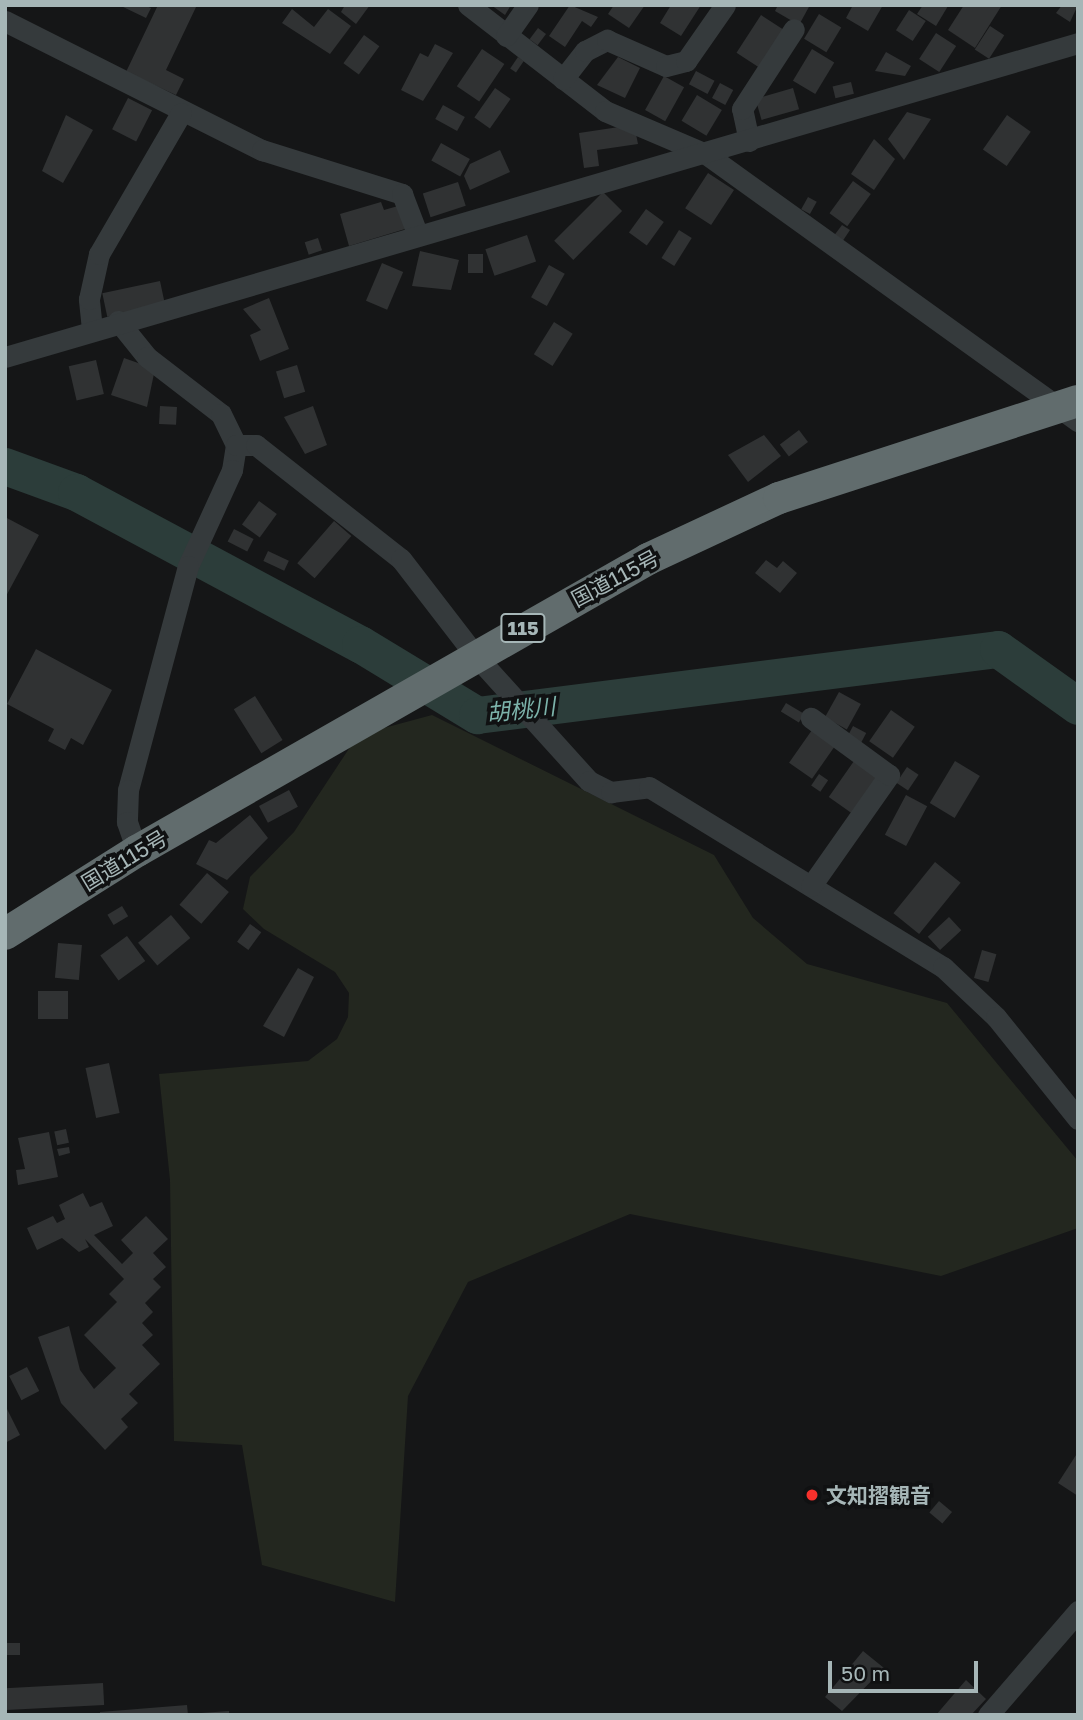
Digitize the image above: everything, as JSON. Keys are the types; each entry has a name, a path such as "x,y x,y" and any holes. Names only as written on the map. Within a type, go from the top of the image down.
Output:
{"highway":[{"name":"国道115号","path":"5,934 137,851 475,655 648,559 779,498 1072,410"}],"street":[{"path":"468,5 612,115 706,154 1072,410"},
{"path":"506,36 528,5"},
{"path":"563,79 585,51 607,40 666,66 687,61 725,5"},
{"path":"5,21 181,113 262,150 402,194 416,233"},
{"path":"749,141 742,109 794,29"},
{"path":"5,357 416,233 706,154 1078,43"},
{"path":"92,329 89,299 99,254 181,113"},
{"path":"118,321 147,357 221,414 236,445 232,470 188,566 128,790 127,822 137,851"},
{"path":"236,445 256,445 401,559 475,655 589,781 611,792 649,788 811,886 973,993 1078,1119"},
{"path":"811,718 889,775 811,886"},
{"path":"988,1715 1078,1611"}],"shaded area":[{"path":"432,715 714,855 753,918 807,964 947,1003 1078,1161 1078,1228 941,1276 630,1214 468,1282 408,1396 395,1602 262,1565 242,1445 174,1441 170,1180 159,1074 308,1061 337,1039 348,1017 349,993 335,972 264,929 243,909 250,877 294,832 358,735"}],"building":[{"path":"119,5 144,5 151,8 146,18"},
{"path":"158,5 197,5 166,70 184,79 176,95 126,72"},
{"path":"345,5 370,5 356,24 341,12"},
{"path":"491,5 511,5 505,15"},
{"path":"570,5 598,17 591,27 582,21 565,47 549,36"},
{"path":"614,5 645,5 629,28 608,14"},
{"path":"671,5 701,5 681,36 660,23"},
{"path":"778,5 810,5 799,25 775,11"},
{"path":"853,5 883,5 868,31 846,18"},
{"path":"923,5 948,6 936,26 917,14"},
{"path":"964,5 1002,5 975,48 948,30"},
{"path":"1062,5 1078,5 1070,22 1056,13"},
{"path":"292,9 314,27 328,9 351,26 330,54 282,23"},
{"path":"909,10 926,21 913,41 896,30"},
{"path":"819,14 841,27 826,52 804,39"},
{"path":"761,15 784,30 759,67 736,53"},
{"path":"990,26 1004,35 989,59 975,49"},
{"path":"538,28 546,34 538,45 530,39"},
{"path":"936,33 956,46 939,72 919,59"},
{"path":"364,35 379,46 359,74 343,63"},
{"path":"435,44 453,53 423,101 401,90 420,53 428,57"},
{"path":"482,49 504,64 479,101 457,86"},
{"path":"812,49 834,62 815,94 793,81"},
{"path":"886,52 911,66 905,76 875,71"},
{"path":"518,57 524,61 516,73 510,69"},
{"path":"618,57 640,68 625,98 597,85"},
{"path":"696,71 715,81 707,94 689,84"},
{"path":"664,76 684,87 665,121 645,110"},
{"path":"851,82 854,94 835,98 833,87"},
{"path":"720,83 733,90 725,105 712,98"},
{"path":"495,88 511,99 490,128 474,117"},
{"path":"793,88 799,109 762,120 756,99"},
{"path":"697,95 722,110 706,136 682,121"},
{"path":"128,98 152,110 136,141 112,129"},
{"path":"443,105 465,117 457,131 435,119"},
{"path":"907,112 931,119 904,160 888,139"},
{"path":"66,115 93,130 63,183 42,171"},
{"path":"1007,115 1031,132 1007,166 983,149"},
{"path":"619,127 636,134 638,144 597,150 599,166 584,168 579,133"},
{"path":"874,139 895,159 874,190 851,174"},
{"path":"441,143 470,159 460,176 431,160"},
{"path":"500,150 510,172 470,190 464,176 470,164"},
{"path":"708,173 734,190 711,225 685,208"},
{"path":"853,181 871,194 847,226 829,213"},
{"path":"458,182 466,206 431,217 423,193"},
{"path":"603,192 622,211 573,260 554,241"},
{"path":"808,197 817,202 810,214 801,209"},
{"path":"381,202 384,210 398,206 405,229 349,246 340,214"},
{"path":"646,209 664,222 647,245 629,232"},
{"path":"842,225 850,230 842,242 833,237"},
{"path":"679,230 692,238 674,266 662,258"},
{"path":"527,235 536,261 495,276 485,249"},
{"path":"318,238 322,250 309,255 305,242"},
{"path":"420,251 459,260 451,290 412,286"},
{"path":"468,254 483,254 483,273 468,273"},
{"path":"382,263 403,272 387,310 366,301"},
{"path":"549,265 565,274 547,306 531,297"},
{"path":"160,281 165,304 107,317 102,293"},
{"path":"269,298 289,349 260,361 250,335 261,330 243,309"},
{"path":"554,322 573,334 553,366 534,354"},
{"path":"124,358 155,369 147,407 111,395"},
{"path":"96,360 104,394 77,400 69,366"},
{"path":"297,365 305,392 284,398 276,371"},
{"path":"160,406 177,407 176,425 159,424"},
{"path":"313,406 327,445 305,454 284,417"},
{"path":"799,430 808,442 789,456 780,444"},
{"path":"764,435 781,456 748,482 728,455"},
{"path":"259,501 277,514 260,537 242,524"},
{"path":"5,517 39,535 5,598"},
{"path":"334,521 351,536 315,578 297,563"},
{"path":"234,529 254,539 247,551 228,541"},
{"path":"268,551 289,561 284,571 263,561"},
{"path":"766,560 777,568 783,561 797,573 780,593 755,573"},
{"path":"36,649 112,690 83,745 71,738 65,750 48,741 54,729 7,704"},
{"path":"839,692 861,704 847,729 825,717"},
{"path":"255,696 283,740 261,753 234,709"},
{"path":"786,703 804,714 799,722 781,712"},
{"path":"891,710 915,727 893,758 869,741"},
{"path":"853,726 866,733 860,745 847,737"},
{"path":"812,730 835,746 812,779 789,763"},
{"path":"854,761 878,778 853,814 829,797"},
{"path":"955,761 980,776 955,818 930,803"},
{"path":"907,767 919,775 908,791 896,783"},
{"path":"819,774 828,780 820,792 811,786"},
{"path":"289,790 298,807 268,823 259,806"},
{"path":"906,795 927,806 906,846 885,835"},
{"path":"250,815 268,838 227,880 196,864 209,840 216,843"},
{"path":"935,862 961,883 919,934 893,913"},
{"path":"207,873 229,892 201,924 179,905"},
{"path":"122,906 128,916 114,925 107,915"},
{"path":"171,915 190,938 157,966 138,943"},
{"path":"949,917 961,930 940,950 928,937"},
{"path":"250,924 261,932 248,950 237,942"},
{"path":"127,936 145,961 119,980 100,955"},
{"path":"58,943 82,945 79,980 55,978"},
{"path":"982,950 996,954 988,982 974,978"},
{"path":"298,968 314,977 284,1037 263,1026"},
{"path":"38,991 68,991 68,1019 38,1019"},
{"path":"109,1063 120,1113 96,1118 86,1068"},
{"path":"66,1129 69,1143 57,1145 54,1131"},
{"path":"49,1132 58,1177 18,1185 16,1170 25,1169 18,1138"},
{"path":"69,1147 70,1153 59,1156 57,1149"},
{"path":"83,1193 90,1207 102,1202 113,1226 94,1235 122,1264 133,1253 121,1240 146,1216 168,1239 153,1253 166,1267 153,1279 161,1287 145,1303 153,1312 142,1323 153,1335 142,1345 160,1364 129,1394 138,1403 121,1419 128,1427 105,1450 61,1403 38,1337 69,1326 80,1370 94,1389 116,1368 84,1335 117,1302 109,1294 124,1279 85,1239 89,1247 79,1252 62,1238 37,1250 27,1228 53,1216 57,1223 65,1219 59,1205"},
{"path":"27,1367 39,1391 21,1400 9,1376"},
{"path":"5,1405 20,1435 5,1443"},
{"path":"1078,1452 1078,1496 1058,1483"},
{"path":"939,1501 952,1512 942,1523 929,1512"},
{"path":"5,1643 20,1643 20,1655 5,1655"},
{"path":"863,1651 884,1668 842,1711 825,1697"},
{"path":"966,1680 986,1699 971,1715 936,1715"},
{"path":"103,1683 104,1705 6,1710 5,1688"},
{"path":"187,1705 188,1715 100,1715 100,1712"},
{"path":"229,1711 229,1715 201,1715 201,1713"}],"waterway":[{"name":"胡桃川","path":"5,466 76,492 360,644 477,715 998,649 1078,706"}],"place":[{"name":"文知摺観音","path":"812,1495"}]}
